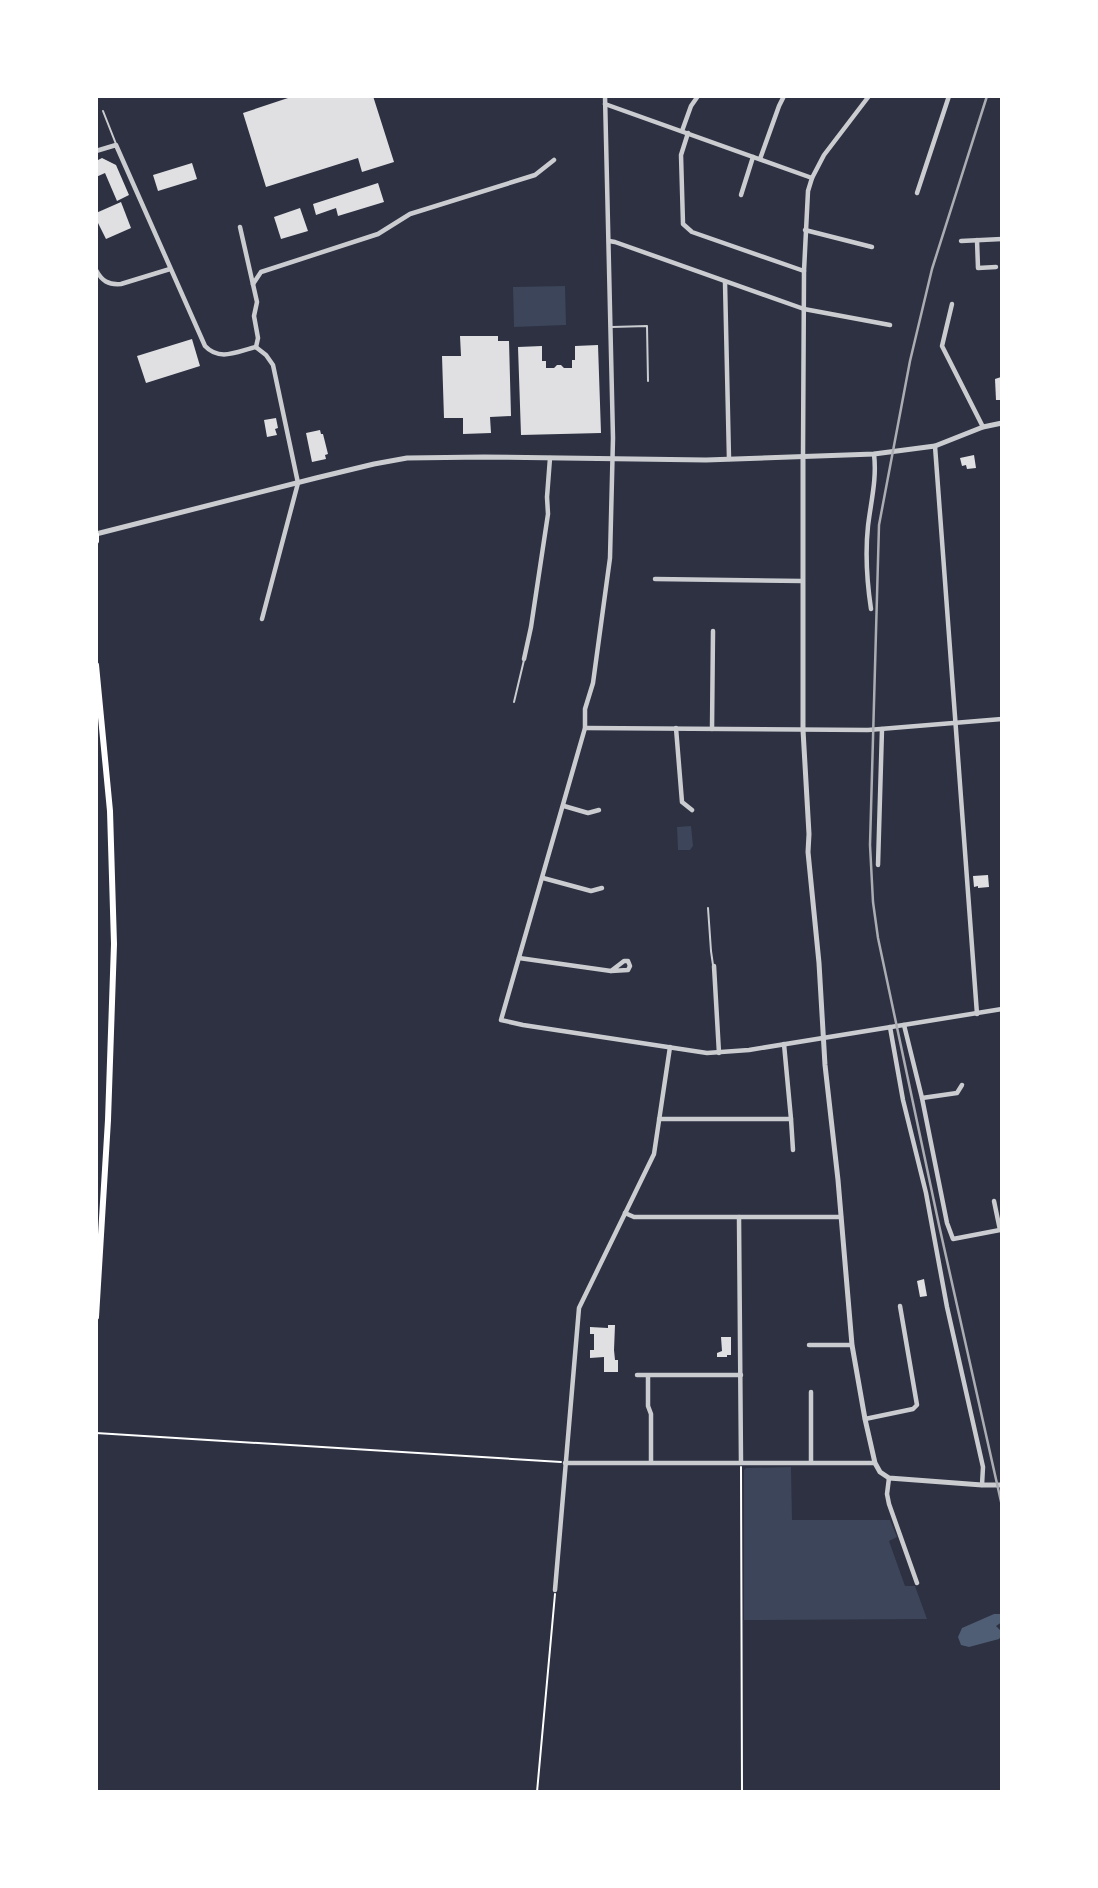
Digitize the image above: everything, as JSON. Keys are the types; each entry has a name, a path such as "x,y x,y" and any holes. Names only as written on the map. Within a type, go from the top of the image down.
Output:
{"main road":[{"path":"96,534 96,541"},
{"path":"96,665 110,811 114,944 96,1317"}],"street":[{"path":"605,96 611,327 610,558 593,683 585,709 585,728 501,1020 719,1053 1002,1009"},
{"path":"698,96 691,106 681,155 683,224 692,232 804,271"},
{"path":"760,159 784,96"},
{"path":"869,96 824,155 812,178 806,202 804,271 803,730 808,852 846,1292 865,1419 875,1463 880,1472 889,1478 1002,1485"},
{"path":"918,193 949,96"},
{"path":"605,103 812,178"},
{"path":"96,151 116,145 205,346 211,353 218,355 257,347"},
{"path":"741,195 753,157"},
{"path":"253,284 261,272 378,234 410,214 535,175 554,160"},
{"path":"240,227 257,302 254,316 257,347"},
{"path":"805,230 872,247"},
{"path":"961,241 1002,239"},
{"path":"977,240 978,268 996,267"},
{"path":"609,241 804,309 890,325"},
{"path":"96,270 100,278 113,285 170,269"},
{"path":"725,282 729,460"},
{"path":"951,304 942,346 983,427"},
{"path":"257,347 267,355 273,365 298,483 262,619"},
{"path":"96,534 407,458 729,460 874,454 935,446 983,427 1002,423"},
{"path":"935,446 977,1014"},
{"path":"871,610 866,578 868,528 876,474 874,454"},
{"path":"524,659 548,514 550,458"},
{"path":"654,579 803,580"},
{"path":"712,729 713,631"},
{"path":"585,728 882,729 1002,719"},
{"path":"676,729 682,802 692,810"},
{"path":"878,865 882,729"},
{"path":"564,806 588,813 599,810"},
{"path":"543,878 591,891 601,888"},
{"path":"519,958 611,971"},
{"path":"714,966 719,1053"},
{"path":"904,1025 947,1223 953,1239 1000,1230 995,1201"},
{"path":"890,1027 903,1100 926,1193 947,1307 983,1467 982,1485"},
{"path":"784,1044 793,1150"},
{"path":"555,1590 579,1308 654,1154 670,1047"},
{"path":"922,1098 957,1093 962,1085"},
{"path":"659,1119 791,1119"},
{"path":"625,1213 634,1217 841,1217"},
{"path":"739,1217 741,1463"},
{"path":"865,1419 914,1409 917,1405 900,1306"},
{"path":"809,1345 852,1345"},
{"path":"637,1375 741,1375"},
{"path":"648,1375 648,1406 651,1414 650,1462"},
{"path":"810,1392 811,1462"},
{"path":"565,1463 875,1463"},
{"path":"889,1478 889,1504 917,1583"}],"lane":[{"path":"103,111 116,145"},
{"path":"611,327 647,326 648,381"},
{"path":"514,702 524,659"},
{"path":"708,908 710,951 714,966"}],"path":[{"path":"96,1433 565,1463"},
{"path":"741,1463 742,1792"},
{"path":"537,1792 555,1590"}],"shaded area":[{"path":"565,286 566,325 514,327 513,287"},
{"path":"691,826 693,846 690,850 678,850 677,827"},
{"path":"791,1467 792,1520 890,1520 897,1537 889,1541 905,1586 915,1586 927,1619 744,1620 744,1470"},
{"path":"1000,1614 1002,1622 996,1626 1002,1632 999,1639 969,1647 961,1645 958,1637 962,1628"}],"building":[{"path":"294,96 373,96 394,162 362,172 358,158 266,187 243,113"},
{"path":"102,158 116,165 129,195 117,201 105,173 96,177 96,161"},
{"path":"192,163 197,179 158,191 153,175"},
{"path":"378,183 384,202 338,216 336,208 316,215 313,204"},
{"path":"121,202 131,228 106,239 96,219 96,213"},
{"path":"300,208 308,231 281,239 274,217"},
{"path":"460,336 498,336 498,341 509,341 511,416 490,417 491,433 463,434 463,418 444,418 442,356 461,356"},
{"path":"192,339 200,366 146,383 137,356"},
{"path":"598,345 601,433 521,435 518,347 542,346 542,361 546,361 546,368 561,365 564,368 572,368 575,346"},
{"path":"1001,377 1002,400 996,400 995,379"},
{"path":"276,418 277,435 267,437 264,420"},
{"path":"320,430 328,454 325,455 326,459 312,462 306,433"},
{"path":"974,455 976,468 967,469 966,465 962,466 960,458"},
{"path":"988,875 989,887 974,887 973,876"},
{"path":"924,1279 927,1296 920,1297 917,1281"},
{"path":"608,1325 615,1325 614,1350 615,1360 618,1360 618,1372 604,1372 604,1357 590,1358 590,1350 594,1350 594,1334 590,1334 590,1327 608,1328"},
{"path":"721,1337 731,1337 731,1355 727,1357 717,1357 717,1353 722,1351"}],"railway":[{"path":"987,96 932,269 910,361 879,525 870,845 878,938 1002,1506"}]}
